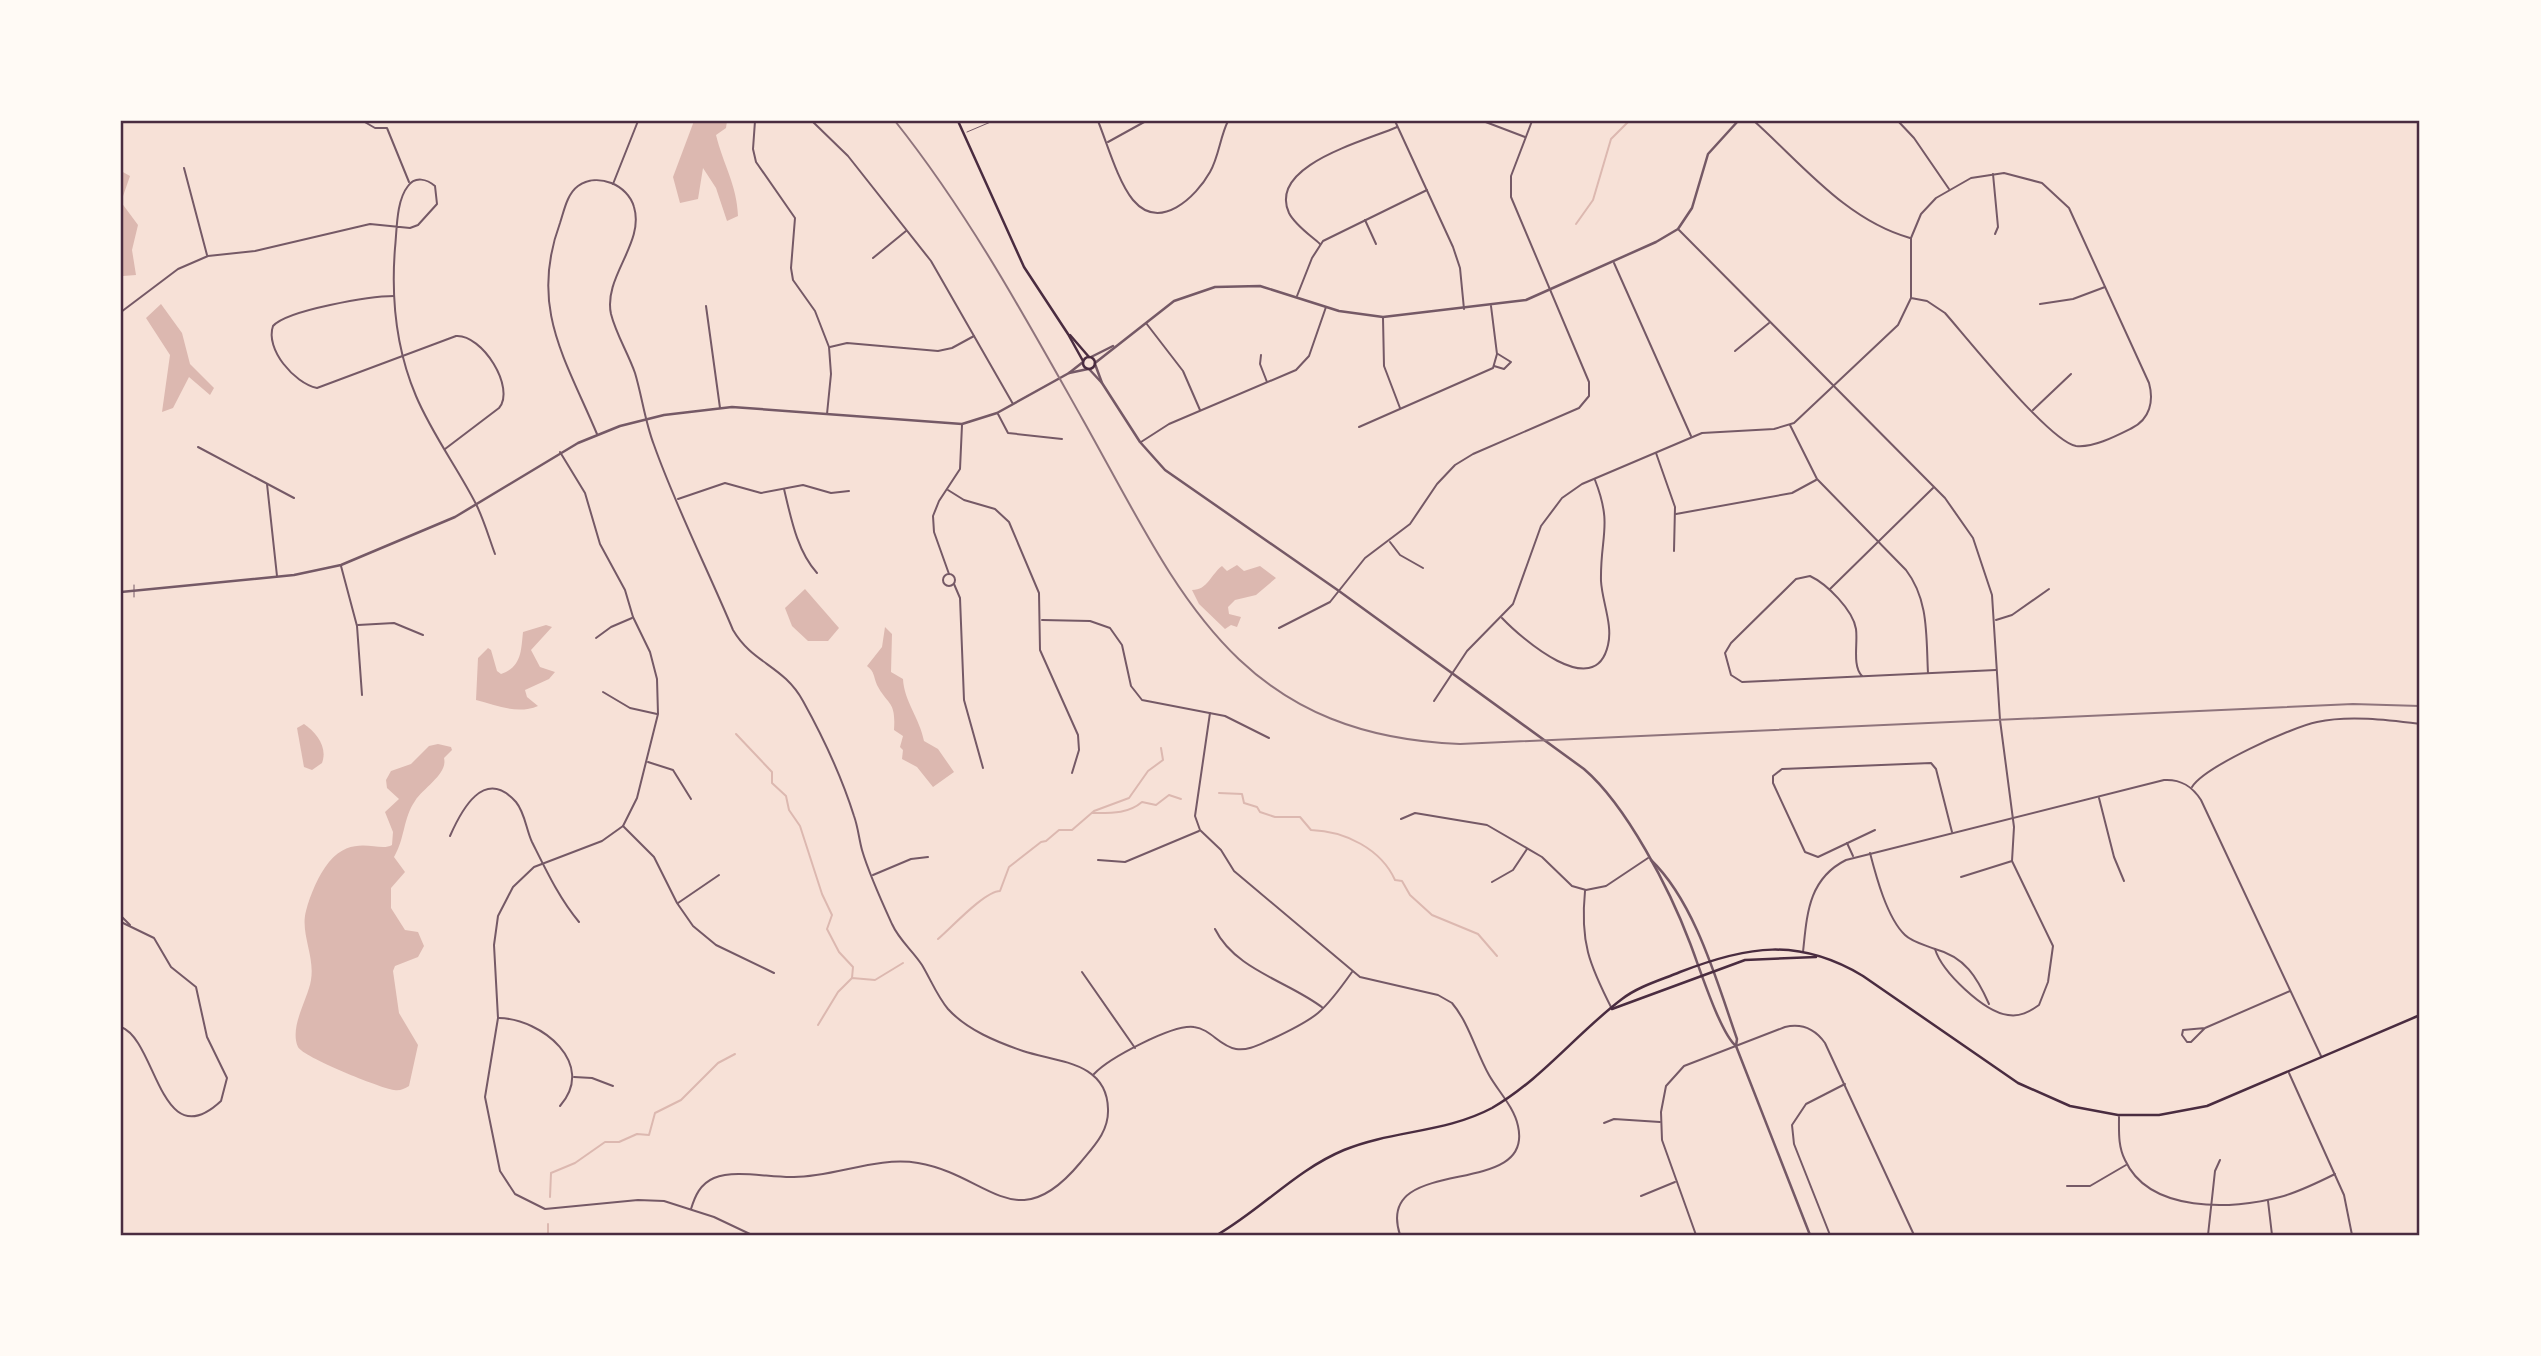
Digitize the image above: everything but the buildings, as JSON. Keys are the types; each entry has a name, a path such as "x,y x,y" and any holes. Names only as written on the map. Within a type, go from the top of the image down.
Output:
{"main road":[{"path":"958,121 1024,267 1089,369 1095,363 1068,334"},
{"path":"1083,362 1090,357"},
{"path":"1217,1235 1290,1180 1330,1156 1371,1141 1450,1126 1505,1100 1636,991 1699,965 1763,948 1803,951 1856,972 2010,1078 2040,1094 2077,1108 2118,1115 2159,1115 2192,1110 2418,1016"},
{"path":"1612,1009 1621,1008 1711,971 1755,958 1818,957"}],"street":[{"path":"363,121 375,128 387,128 409,183"},
{"path":"613,184 638,121"},
{"path":"755,121 753,149 756,162 795,218 791,274 822,325 829,347 831,374 827,414"},
{"path":"812,121 848,156 931,261 1013,405"},
{"path":"1098,121 1134,202 1151,212 1166,213 1183,204 1204,182 1214,164 1228,121"},
{"path":"1107,143 1146,121"},
{"path":"1395,121 1453,247 1460,268 1464,309"},
{"path":"1483,121 1526,138"},
{"path":"1279,628 1325,606 1365,558 1410,524 1437,484 1455,465 1473,454 1579,408 1587,400 1589,382 1511,197 1511,176 1532,121"},
{"path":"1102,383 1095,363 1113,346 1174,301 1215,287 1259,286 1326,307 1384,317 1519,302 1549,290 1678,229 1692,208 1708,154 1738,121"},
{"path":"1754,121 1855,214 1882,229 1911,238"},
{"path":"1898,121 1914,138 1949,190"},
{"path":"1320,244 1289,213 1286,198 1290,180 1308,165 1398,127"},
{"path":"184,168 208,256"},
{"path":"1434,701 1467,652 1513,604 1541,526 1551,509 1574,488 1691,436 1714,431 1774,429 1790,425 1806,414 1898,324 1911,298 1911,238 1921,214 1949,190 1971,178 1993,173 2024,176 2058,195 2075,218 2151,391 2148,411 2131,429 2091,445 2073,445 2057,437 1945,313 1927,302 1911,298"},
{"path":"1993,173 1998,227 1995,234"},
{"path":"121,313 178,269 208,256 255,251 370,224 396,227 418,225 437,204 435,186 429,180 418,179 409,183 404,191 396,227 394,296 403,356 415,394 477,506 495,554"},
{"path":"597,435 550,324 546,285 550,252 571,193 591,180 613,184 630,198 636,217 613,289 610,308 635,375 653,444 743,646 782,671 805,704 853,812 872,876 897,934 923,967 944,1004 957,1018 975,1030 1018,1049 1073,1063 1093,1075 1102,1087 1108,1103 1108,1118 1103,1134 1065,1181 1040,1198 1010,1199 927,1165 897,1162 808,1177 719,1177 702,1186 691,1209"},
{"path":"1297,296 1320,244 1427,190"},
{"path":"1365,219 1376,244"},
{"path":"1678,229 1934,487 1964,523 1979,551 1990,583 1995,620 1997,670 2013,818 2012,861 2053,946 2045,997 2039,1005 2016,1016 1997,1012 1958,985 1945,971 1935,949"},
{"path":"873,258 907,230"},
{"path":"1613,262 1691,436"},
{"path":"2039,303 2073,299 2106,286"},
{"path":"394,296 373,296 286,317 273,326 271,340 278,358 310,386 317,388 456,336 468,337 486,351 504,391 499,408 444,449"},
{"path":"706,306 720,408"},
{"path":"1359,427 1488,372 1494,366 1497,354 1491,306"},
{"path":"1140,442 1161,428 1290,373 1304,363 1313,348 1326,307"},
{"path":"1384,317 1384,366 1400,409"},
{"path":"1145,322 1183,371 1201,411"},
{"path":"1735,351 1770,322"},
{"path":"829,347 847,344 937,351 952,348 974,336"},
{"path":"1090,357 1113,346"},
{"path":"1494,366 1504,369 1511,362 1505,356 1497,354"},
{"path":"1261,355 1260,364 1267,383"},
{"path":"121,592 277,577 341,565 430,529 477,506 560,452 597,435 647,419 720,408 962,424 997,414 1069,373 1083,362"},
{"path":"1069,373 1089,369 1102,383 1140,442 1173,477 1339,591 1593,776 1608,794 1649,858 1675,908 1730,1042 1736,1046"},
{"path":"2033,411 2071,374"},
{"path":"997,414 1008,433 1062,439"},
{"path":"962,424 960,469 935,508 933,524 949,574 955,577 954,584 960,597 964,700 983,768"},
{"path":"1790,425 1816,479 1906,570 1920,593 1924,611 1928,674"},
{"path":"198,447 294,498"},
{"path":"560,452 585,493 595,532 625,590 633,617 655,666 658,714 633,808 623,826 602,841 543,862 519,880 498,916 494,945 498,1018 486,1078 485,1106 500,1171 515,1194 535,1207 553,1210 638,1200 664,1202 691,1209 752,1235"},
{"path":"1655,452 1671,490 1676,514 1674,551"},
{"path":"1501,617 1518,634 1566,666 1586,668 1603,657 1609,639 1601,581 1607,514 1594,478"},
{"path":"1676,514 1792,494 1816,479"},
{"path":"267,483 277,577"},
{"path":"677,500 718,483 732,483 761,493 803,485 831,493 849,491"},
{"path":"1828,591 1934,487"},
{"path":"783,488 797,537 809,564 817,573"},
{"path":"948,489 964,500 995,509 1009,522 1036,583 1041,620 1038,635 1040,650 1078,735 1079,750 1072,773"},
{"path":"1390,541 1400,555 1423,568"},
{"path":"341,565 357,626 362,695"},
{"path":"949,574 944,576 943,582 947,586 954,584"},
{"path":"1862,677 1857,671 1854,621 1828,591 1810,576 1796,579 1728,646 1725,662 1734,677 1742,682 1862,677 1928,674 1997,670"},
{"path":"1995,620 2012,615 2049,589"},
{"path":"596,638 611,627 633,617"},
{"path":"1041,620 1090,621 1104,624 1119,639 1131,686 1138,696 1148,703 1224,716 1269,738"},
{"path":"357,626 394,623 423,635"},
{"path":"603,692 629,708 658,714"},
{"path":"1210,713 1195,811 1200,830 1221,850 1238,876 1352,972 1368,980 1438,995 1452,1003 1519,1130 1512,1154 1489,1169 1411,1191 1402,1200 1396,1214 1399,1235"},
{"path":"2191,787 2210,769 2317,722 2373,720 2420,724"},
{"path":"647,762 673,770 691,799"},
{"path":"1875,830 1818,857 1807,855 1773,783 1775,772 1782,769 1930,763 1936,769 1952,833"},
{"path":"1802,957 1807,913 1815,888 1829,870 1853,857 2164,780 2179,781 2191,787 2202,800 2322,1057"},
{"path":"450,836 462,808 471,797 488,791 500,792 519,807 561,898 579,922"},
{"path":"2098,797 2114,857 2124,881"},
{"path":"1401,819 1415,813 1479,823 1528,848 1542,857 1566,881 1586,890 1606,886 1649,858"},
{"path":"623,826 654,857 677,904 693,926 708,939 774,973"},
{"path":"1098,860 1125,862 1200,830"},
{"path":"1847,843 1853,857"},
{"path":"1492,882 1513,870 1528,848"},
{"path":"1870,853 1879,886 1905,936 1947,952 1967,966 1978,979 1989,1005"},
{"path":"872,876 911,859 928,857"},
{"path":"1649,858 1677,893 1708,962 1737,1039 1736,1046 1810,1235"},
{"path":"1961,877 2012,861"},
{"path":"677,904 719,875"},
{"path":"1586,890 1583,927 1585,949 1593,975 1612,1009"},
{"path":"121,916 131,926"},
{"path":"121,922 154,938 171,967 196,987 207,1037 227,1078 222,1101 201,1114 176,1111 164,1098 135,1037 121,1027"},
{"path":"1215,929 1220,938 1258,971 1324,1009"},
{"path":"1082,972 1135,1049"},
{"path":"1093,1075 1109,1061 1177,1029 1192,1026 1208,1031 1227,1046 1252,1048 1311,1021 1324,1009 1352,972"},
{"path":"2205,1028 2191,1042 2187,1042 2182,1035 2187,1029 2205,1028 2291,990"},
{"path":"2418,1016 2419,1022"},
{"path":"498,1018 521,1020 536,1026 564,1053 573,1077 571,1089 560,1106"},
{"path":"1696,1235 1665,1152 1661,1122 1664,1092 1673,1074 1684,1066 1785,1027 1805,1027 1816,1032 1825,1043 1914,1235"},
{"path":"2288,1072 2348,1206 2351,1235"},
{"path":"573,1077 592,1078 613,1086"},
{"path":"1830,1235 1794,1144 1792,1125 1805,1104 1845,1084"},
{"path":"2118,1115 2120,1144 2127,1165 2143,1184 2176,1200 2213,1203 2268,1200 2335,1174"},
{"path":"1604,1123 1614,1119 1661,1122"},
{"path":"2208,1235 2216,1171 2220,1160"},
{"path":"2067,1186 2090,1186 2127,1165"},
{"path":"1641,1196 1676,1181"},
{"path":"2268,1200 2272,1235"}],"lane":[{"path":"964,133 993,121"},
{"path":"134,585 134,597"}],"shaded area":[{"path":"694,121 727,121 726,128 716,135 732,184 738,216 727,221 716,188 703,168 698,199 680,203 673,177"},
{"path":"121,171 130,176 121,202"},
{"path":"121,202 138,225 132,250 136,275 123,276 121,272"},
{"path":"161,304 182,333 190,364 214,388 210,395 189,377 173,408 162,412 170,355 146,318"},
{"path":"1237,565 1244,571 1260,566 1276,578 1256,595 1235,600 1228,607 1229,614 1241,617 1237,627 1231,625 1225,629 1199,604 1192,590 1206,585 1222,566 1227,571"},
{"path":"805,589 839,628 828,641 808,641 792,626 785,608"},
{"path":"546,625 552,627 531,650 540,667 555,672 549,679 525,690 527,697 538,706 522,710 476,700 478,658 488,648 497,671 501,674 508,671 519,657 523,632"},
{"path":"885,627 892,634 891,672 903,679 906,695 924,741 938,749 954,772 933,787 917,767 902,759 903,750 900,747 903,736 894,730 892,708 867,666 882,647"},
{"path":"304,724 317,736 323,751 322,763 312,770 304,767 297,728"},
{"path":"438,744 451,747 452,750 444,758 439,775 411,808 394,857 405,872 391,888 391,908 405,930 418,932 424,946 418,957 395,966 393,971 399,1013 418,1045 409,1086 394,1090 327,1064 298,1047 297,1022 312,971 305,928 306,911 318,879 338,853 356,846 392,845 393,832 385,812 399,799 387,788 386,780 391,771 411,764 429,746"}],"waterway":[{"path":"1576,224 1593,200 1611,139 1629,121"},
{"path":"736,734 772,772 772,783 786,796 789,810 800,826 822,894 832,915 827,929 839,952 853,967 852,978"},
{"path":"938,939 977,903 1000,891 1009,867 1041,842 1059,830 1072,830 1094,811 1129,798 1148,771 1163,760 1161,748"},
{"path":"1219,793 1242,794 1244,803 1257,807 1260,812 1275,817 1300,817 1311,830 1336,834 1360,844 1381,859 1395,880 1402,881 1410,895 1432,915 1478,934 1497,956"},
{"path":"1092,813 1125,811 1142,802 1156,805 1169,795 1181,799"},
{"path":"818,1025 838,992 852,978 875,980 903,963"},
{"path":"550,1197 551,1173 575,1163 605,1142 619,1142 637,1134 649,1135 655,1113 681,1100 718,1063 735,1054"},
{"path":"548,1224 548,1235"},
{"path":"295,1235 318,1235"},
{"path":"368,1235 407,1235"},
{"path":"451,1235 458,1235"}],"railway":[{"path":"895,121 972,229 1040,343 1151,542 1185,595 1223,643 1267,683 1319,714 1383,735 1460,744 2353,704 2420,706"}]}
